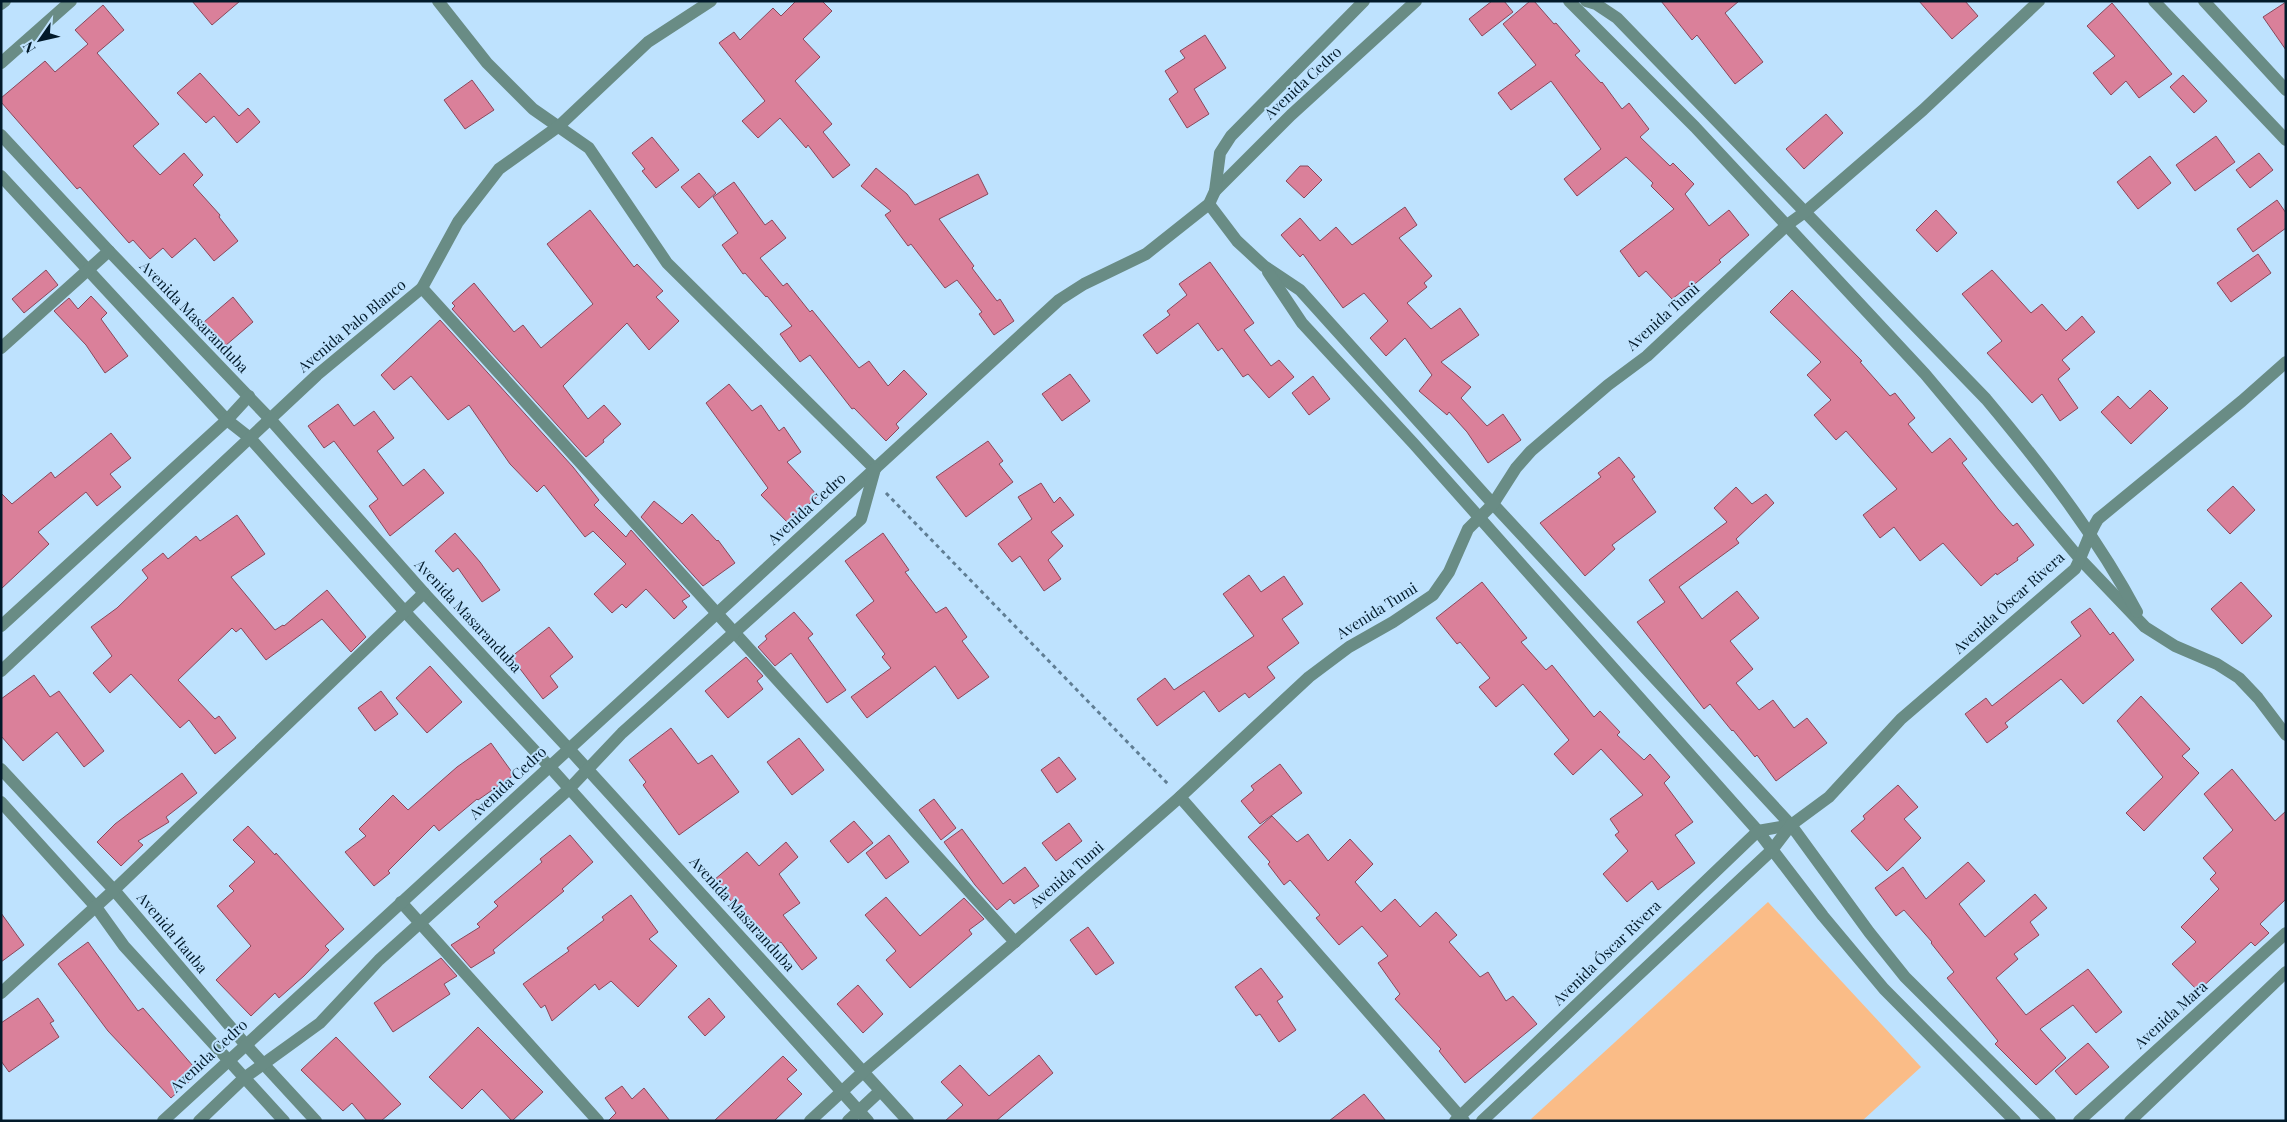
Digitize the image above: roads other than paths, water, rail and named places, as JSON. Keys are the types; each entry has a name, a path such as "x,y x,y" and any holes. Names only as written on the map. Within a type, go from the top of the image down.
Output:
{"street":[{"path":"1,4 5,1"},
{"path":"1,63 70,1"},
{"path":"438,1 487,63 533,109 589,148 667,263 875,469"},
{"name":"Avenida Palo Blanco","path":"1,671 317,375 422,288 458,222 499,169 559,126 648,42 711,1"},
{"name":"Avenida Cedro","path":"163,1121 1059,300 1084,284 1146,254 1209,204 1215,190 1220,153 1230,136 1364,1"},
{"name":"Avenida Cedro","path":"1215,190 1291,115 1416,1"},
{"path":"1569,1 1695,127 1926,374 2080,559 2145,627 2175,646 2217,664 2239,678 2258,698 2286,735"},
{"path":"1586,1 1596,4 1617,18 1986,399 2039,462 2124,588 2145,627"},
{"name":"Avenida Tumi","path":"810,1121 841,1091 1180,797 1309,677 1349,647 1393,622 1433,595 1449,572 1468,529 1493,504 1516,468 1531,451 1608,384 1647,356 1787,225 1805,212 1924,110 2039,1"},
{"path":"2154,1 2286,140"},
{"path":"2204,1 2286,90"},
{"name":"Avenida Masaranduba","path":"1,136 249,396 424,593 570,750 908,1121"},
{"path":"1,176 227,420 250,438 406,613 549,766 868,1121"},
{"path":"1209,204 1237,241 1264,266 1300,290 1493,504 1791,825 1869,932 1906,977 2050,1121"},
{"path":"1,348 109,251"},
{"path":"1264,266 1302,323 1758,831 1823,916 1884,989 2015,1121"},
{"path":"422,288 716,615 1015,942"},
{"name":"Avenida Óscar Rivera","path":"1482,1121 1772,850 1791,825 1829,797 1901,719 2075,569 2089,534 2098,519 2242,401 2286,362"},
{"path":"1,626 227,420 249,396"},
{"name":"Avenida Cedro","path":"199,1121 244,1078 320,1022 379,960 569,789 622,733 861,519 875,469"},
{"path":"1,993 114,890 406,613 424,593"},
{"name":"Avenida Itauba","path":"1,768 114,890 245,1044 316,1121"},
{"path":"1180,797 1460,1119"},
{"path":"1,802 96,907 124,946 227,1061 284,1121"},
{"name":"Avenida Óscar Rivera","path":"1460,1119 1758,831 1791,825"},
{"path":"401,902 598,1121"},
{"name":"Avenida Mara","path":"2079,1121 2286,933"},
{"path":"2130,1121 2286,972"},
{"path":"848,1121 880,1091"}]}
